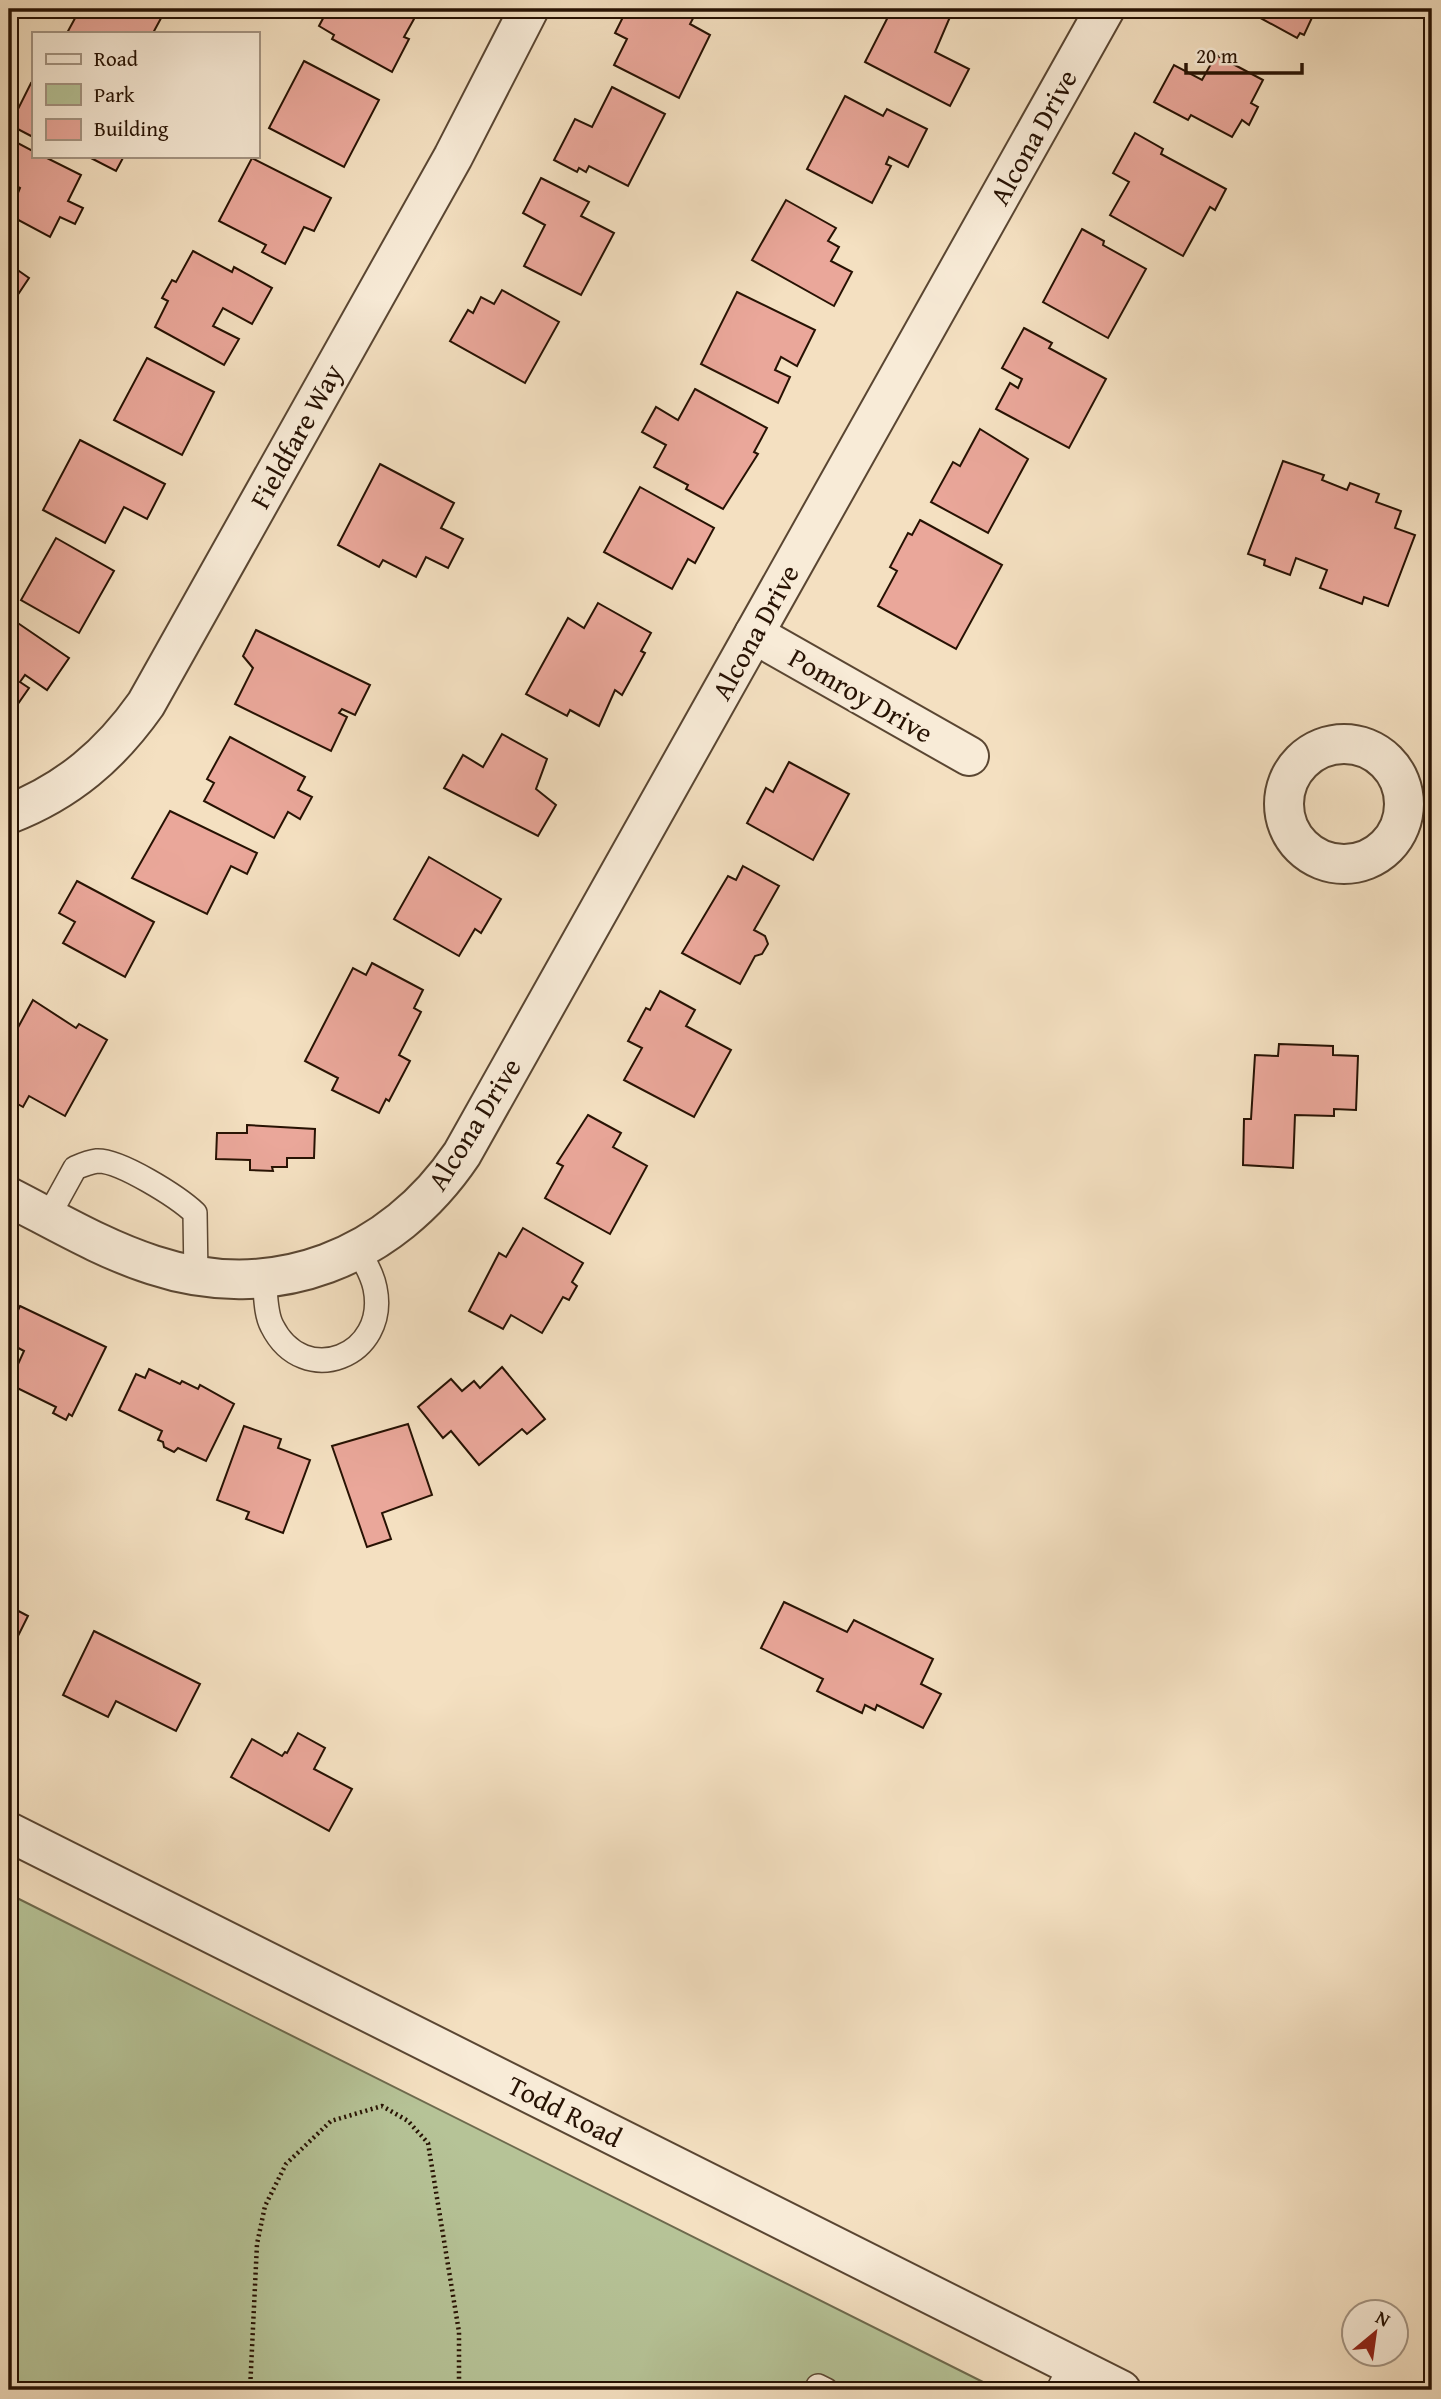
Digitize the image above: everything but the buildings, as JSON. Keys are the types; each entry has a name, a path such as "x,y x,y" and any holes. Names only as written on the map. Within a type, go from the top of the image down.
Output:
{"street":[{"name":"Fieldfare Way","path":"9,814 32,806 83,775 118,741 146,704 453,156 529,9"},
{"name":"Alcona Drive","path":"9,1197 120,1253 196,1277 232,1280 299,1275 369,1242 408,1217 430,1196 462,1154 1105,9"},
{"name":"Pomroy Drive","path":"754,634 969,756"},
{"name":"Todd Road","path":"9,1832 1064,2378 1121,2390"}],"lane":[{"path":"48,1217 75,1168 99,1161 116,1166 181,1200 194,1213 196,1277"},
{"path":"264,1278 270,1323 285,1343 306,1358 338,1360 348,1356 362,1342 374,1314 375,1289 370,1270 369,1242"},
{"path":"816,2390 818,2386 826,2390"}],"path":[{"path":"250,2390 257,2244 265,2206 286,2164 331,2121 382,2106 408,2121 428,2143 459,2332 459,2390"}],"green space":[{"path":"9,1894 999,2390 9,2390"}]}
